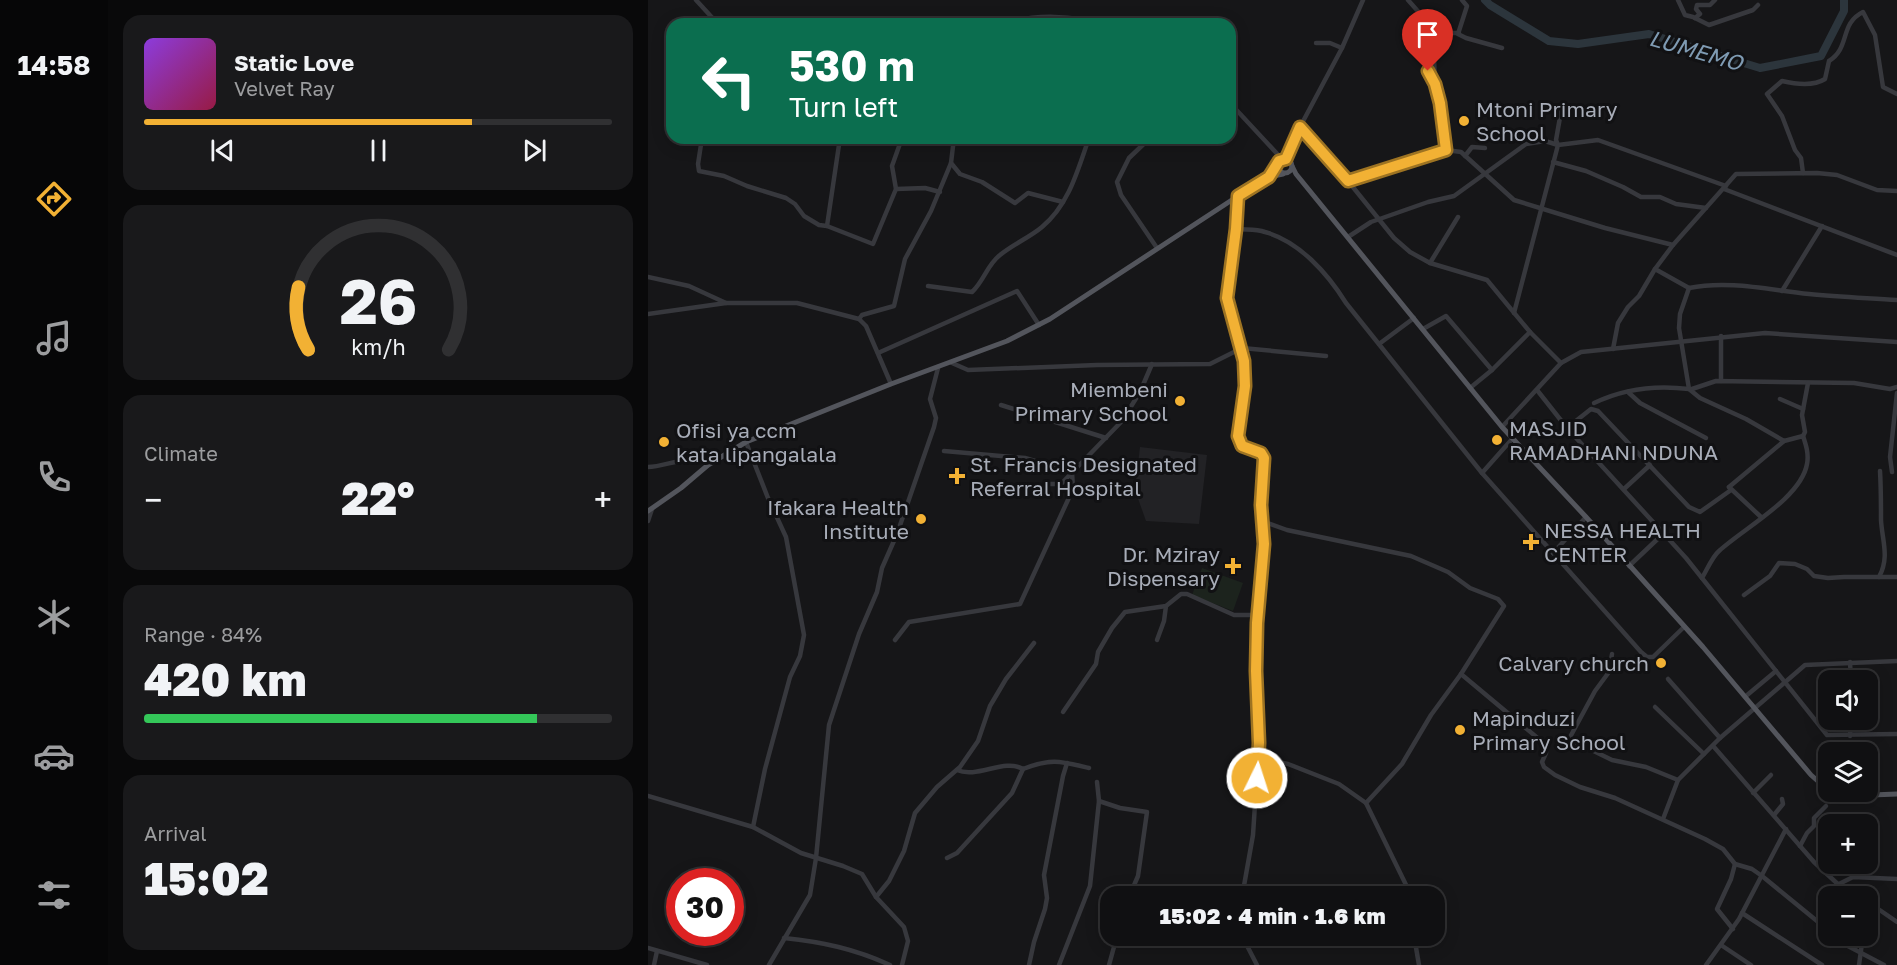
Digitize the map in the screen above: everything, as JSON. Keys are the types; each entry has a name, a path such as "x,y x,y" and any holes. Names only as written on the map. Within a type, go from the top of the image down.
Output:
{"main road":[{"path":"1269,177 1284,159 1291,162 1300,177 1503,427 1746,696 1818,781"},
{"path":"1278,165 1279,171 1300,177"},
{"path":"650,510 708,465 746,442 891,384 952,363 1007,341 1039,325 1238,196 1269,177 1285,174 1292,166"},
{"path":"1878,795 1897,794"}],"street":[{"path":"696,0 712,18"},
{"path":"1236,108 1284,159 1342,48 1363,0"},
{"path":"1408,0 1431,26 1443,33 1459,33 1466,38 1502,48"},
{"path":"1459,33 1467,6 1462,0"},
{"path":"1678,0 1685,15 1709,25 1753,10 1758,5"},
{"path":"1695,18 1700,14 1696,9 1698,5 1710,5 1715,0"},
{"path":"1803,173 1802,158 1795,150 1782,116 1767,94 1782,81 1795,84 1818,83 1825,79 1829,62 1844,44 1848,24 1854,16 1863,12 1875,36 1882,87 1897,94"},
{"path":"1038,18 1057,16 1068,18"},
{"path":"1431,26 1436,45 1435,84 1446,150"},
{"path":"1316,43 1342,48"},
{"path":"1428,71 1435,84"},
{"path":"1514,313 1558,145 1556,140 1562,106"},
{"path":"1300,127 1394,238 1410,252 1430,263 1487,280 1530,332 1562,363"},
{"path":"1348,237 1371,222 1428,202 1454,196 1526,144 1545,141 1558,145 1598,140 1897,255"},
{"path":"701,144 699,171 724,176 786,198 795,204 804,216 819,225 873,244 896,189 892,166 900,144"},
{"path":"827,226 839,144"},
{"path":"859,318 862,315 894,306 905,259 940,192 951,163 953,144"},
{"path":"928,286 972,291 976,288 990,264 1001,254 1043,227 1057,212 1076,177 1087,144"},
{"path":"1144,144 1129,158 1117,183 1121,195 1157,248"},
{"path":"1466,156 1472,147 1485,148"},
{"path":"1348,181 1446,150 1461,152 1514,200 1605,228 1673,245"},
{"path":"1553,162 1586,171 1641,197 1660,196 1676,204 1706,208"},
{"path":"951,163 960,174 982,182 1015,203 1028,193 1063,202"},
{"path":"1613,349 1618,323 1639,296 1655,269 1673,245 1736,174 1837,175 1876,190 1897,191"},
{"path":"896,189 926,188 940,192"},
{"path":"1238,196 1227,298 1242,348 1245,386 1238,436 1242,446 1263,455 1264,544 1256,671 1258,758 1253,835 1244,886"},
{"path":"1430,263 1458,217"},
{"path":"1782,291 1822,226"},
{"path":"1236,229 1263,231 1282,238 1332,280 1346,303 1482,473 1647,657 1653,657 1684,627"},
{"path":"1655,269 1689,288 1709,284 1737,285 1897,300"},
{"path":"648,277 688,286 726,303"},
{"path":"1689,288 1680,314 1681,340 1691,389 1700,398 1746,419 1784,441"},
{"path":"878,353 1017,291 1039,325"},
{"path":"648,314 726,303 796,303 859,318 866,326 891,384"},
{"path":"1423,329 1446,316 1492,370"},
{"path":"1379,344 1414,318"},
{"path":"1470,388 1492,370 1530,332"},
{"path":"1503,427 1562,363 1581,352 1765,333 1897,342"},
{"path":"1721,336 1721,381"},
{"path":"952,363 968,369 1210,364 1242,348 1326,356"},
{"path":"1050,483 1061,484 1122,421 1140,392 1152,364"},
{"path":"769,965 810,895 816,858 829,725 859,634 877,592 882,568 897,534 934,427 936,418 930,399 938,368"},
{"path":"1594,403 1612,394 1659,387 1691,389 1721,381 1854,383 1890,389 1897,387"},
{"path":"1702,578 1717,552 1787,496 1800,482 1807,465 1808,451 1803,436 1805,432 1802,415 1808,383"},
{"path":"1537,390 1567,428 1664,533 1702,578 1827,735 1897,734"},
{"path":"1628,392 1640,403 1707,438"},
{"path":"1892,472 1890,457 1897,393"},
{"path":"1780,399 1803,409"},
{"path":"1000,405 1106,438"},
{"path":"1567,428 1591,409 1598,411 1689,507 1700,512 1731,490 1729,487"},
{"path":"1729,487 1784,441 1803,436"},
{"path":"1482,473 1513,438"},
{"path":"746,442 786,537 804,635 800,656 790,677 753,827"},
{"path":"944,450 1025,458 1072,472"},
{"path":"648,467 693,459 702,460 708,465"},
{"path":"1624,489 1650,465"},
{"path":"1879,577 1886,553 1881,522 1880,471"},
{"path":"896,640 909,621 1020,604 1073,489 1072,472"},
{"path":"1729,487 1761,517"},
{"path":"648,521 650,510"},
{"path":"1552,553 1586,517"},
{"path":"1262,520 1287,530 1411,556 1448,572 1470,588 1498,599 1504,606 1461,674 1431,715 1402,764 1366,803"},
{"path":"1629,566 1664,533"},
{"path":"1744,595 1770,576 1779,563 1795,564 1807,569 1814,576 1828,578 1897,577"},
{"path":"1063,712 1096,664 1098,652 1112,628 1125,612 1166,606 1181,594 1187,594 1234,615 1258,615"},
{"path":"1157,640 1164,621 1166,606"},
{"path":"876,897 889,881 904,851 915,813 937,787 957,770 978,741 990,706 1034,643"},
{"path":"1612,654 1609,672 1595,691 1569,739 1612,760 1646,767 1678,780"},
{"path":"1662,819 1678,780 1714,747 1720,738 1808,664 1897,661"},
{"path":"1850,662 1850,670"},
{"path":"1746,696 1776,671"},
{"path":"1461,674 1546,745 1546,753 1542,762 1550,771 1580,787 1612,797 1721,848 1735,864 1752,869 1818,922"},
{"path":"1668,679 1720,738"},
{"path":"1655,707 1704,754"},
{"path":"1850,730 1850,736"},
{"path":"1714,747 1800,846 1842,886"},
{"path":"1258,758 1288,764 1339,784 1366,803 1407,886"},
{"path":"947,858 957,853 1012,793 1023,769 1043,761 1054,760 1089,768"},
{"path":"1029,965 1045,909 1047,898 1044,875 1067,763"},
{"path":"957,770 961,772 985,771 1013,765 1023,769"},
{"path":"1753,793 1771,775"},
{"path":"1059,965 1090,886 1099,801 1097,782"},
{"path":"648,796 753,827 801,853 862,874 876,897 904,927 908,941 902,965"},
{"path":"1774,815 1783,804 1782,799"},
{"path":"1099,801 1120,808 1146,810 1148,814 1138,876 1134,886"},
{"path":"1800,846 1807,832 1814,826 1816,815 1826,806"},
{"path":"1706,965 1742,914 1786,829"},
{"path":"1733,928 1717,909 1731,879 1735,864"},
{"path":"1839,884 1853,877 1897,879"},
{"path":"1878,909 1897,922"},
{"path":"1742,914 1822,965"},
{"path":"784,939 819,941 871,956 890,965"},
{"path":"1721,945 1751,965"},
{"path":"1109,965 1114,946"},
{"path":"1247,946 1257,965"},
{"path":"1416,946 1419,965"},
{"path":"1848,946 1884,965"},
{"path":"1859,965 1862,946"},
{"path":"648,948 707,965"},
{"path":"654,965 657,951"}],"shaded area":[{"path":"1140,447 1207,455 1199,524 1146,521 1135,490"},
{"path":"1202,568 1243,583 1233,611 1192,595"}],"waterway":[{"name":"LUMEMO","path":"1485,0 1549,41 1578,44 1649,34 1760,68 1821,56 1844,11 1844,0"}],"place":[{"name":"Mtoni Primary School","path":"1464,121"},
{"name":"Miembeni Primary School","path":"1180,401"},
{"name":"MASJID RAMADHANI NDUNA","path":"1497,440"},
{"name":"Ofisi ya ccm kata lipangalala","path":"664,442"},
{"name":"St. Francis Designated Referral Hospital","path":"957,476"},
{"name":"Ifakara Health Institute","path":"921,519"},
{"name":"NESSA HEALTH CENTER","path":"1531,542"},
{"name":"Dr. Mziray Dispensary","path":"1233,566"},
{"name":"Calvary church","path":"1661,663"},
{"name":"Mapinduzi Primary School","path":"1460,730"}],"route":[{"path":"1257,778 1259,743 1257,623 1264,544 1261,505 1264,458 1261,453 1242,446 1238,442 1245,386 1244,361 1227,298 1238,196 1269,177 1279,161 1286,159 1300,127 1348,181 1446,150 1440,103 1435,84 1431,81 1428,71"}]}
